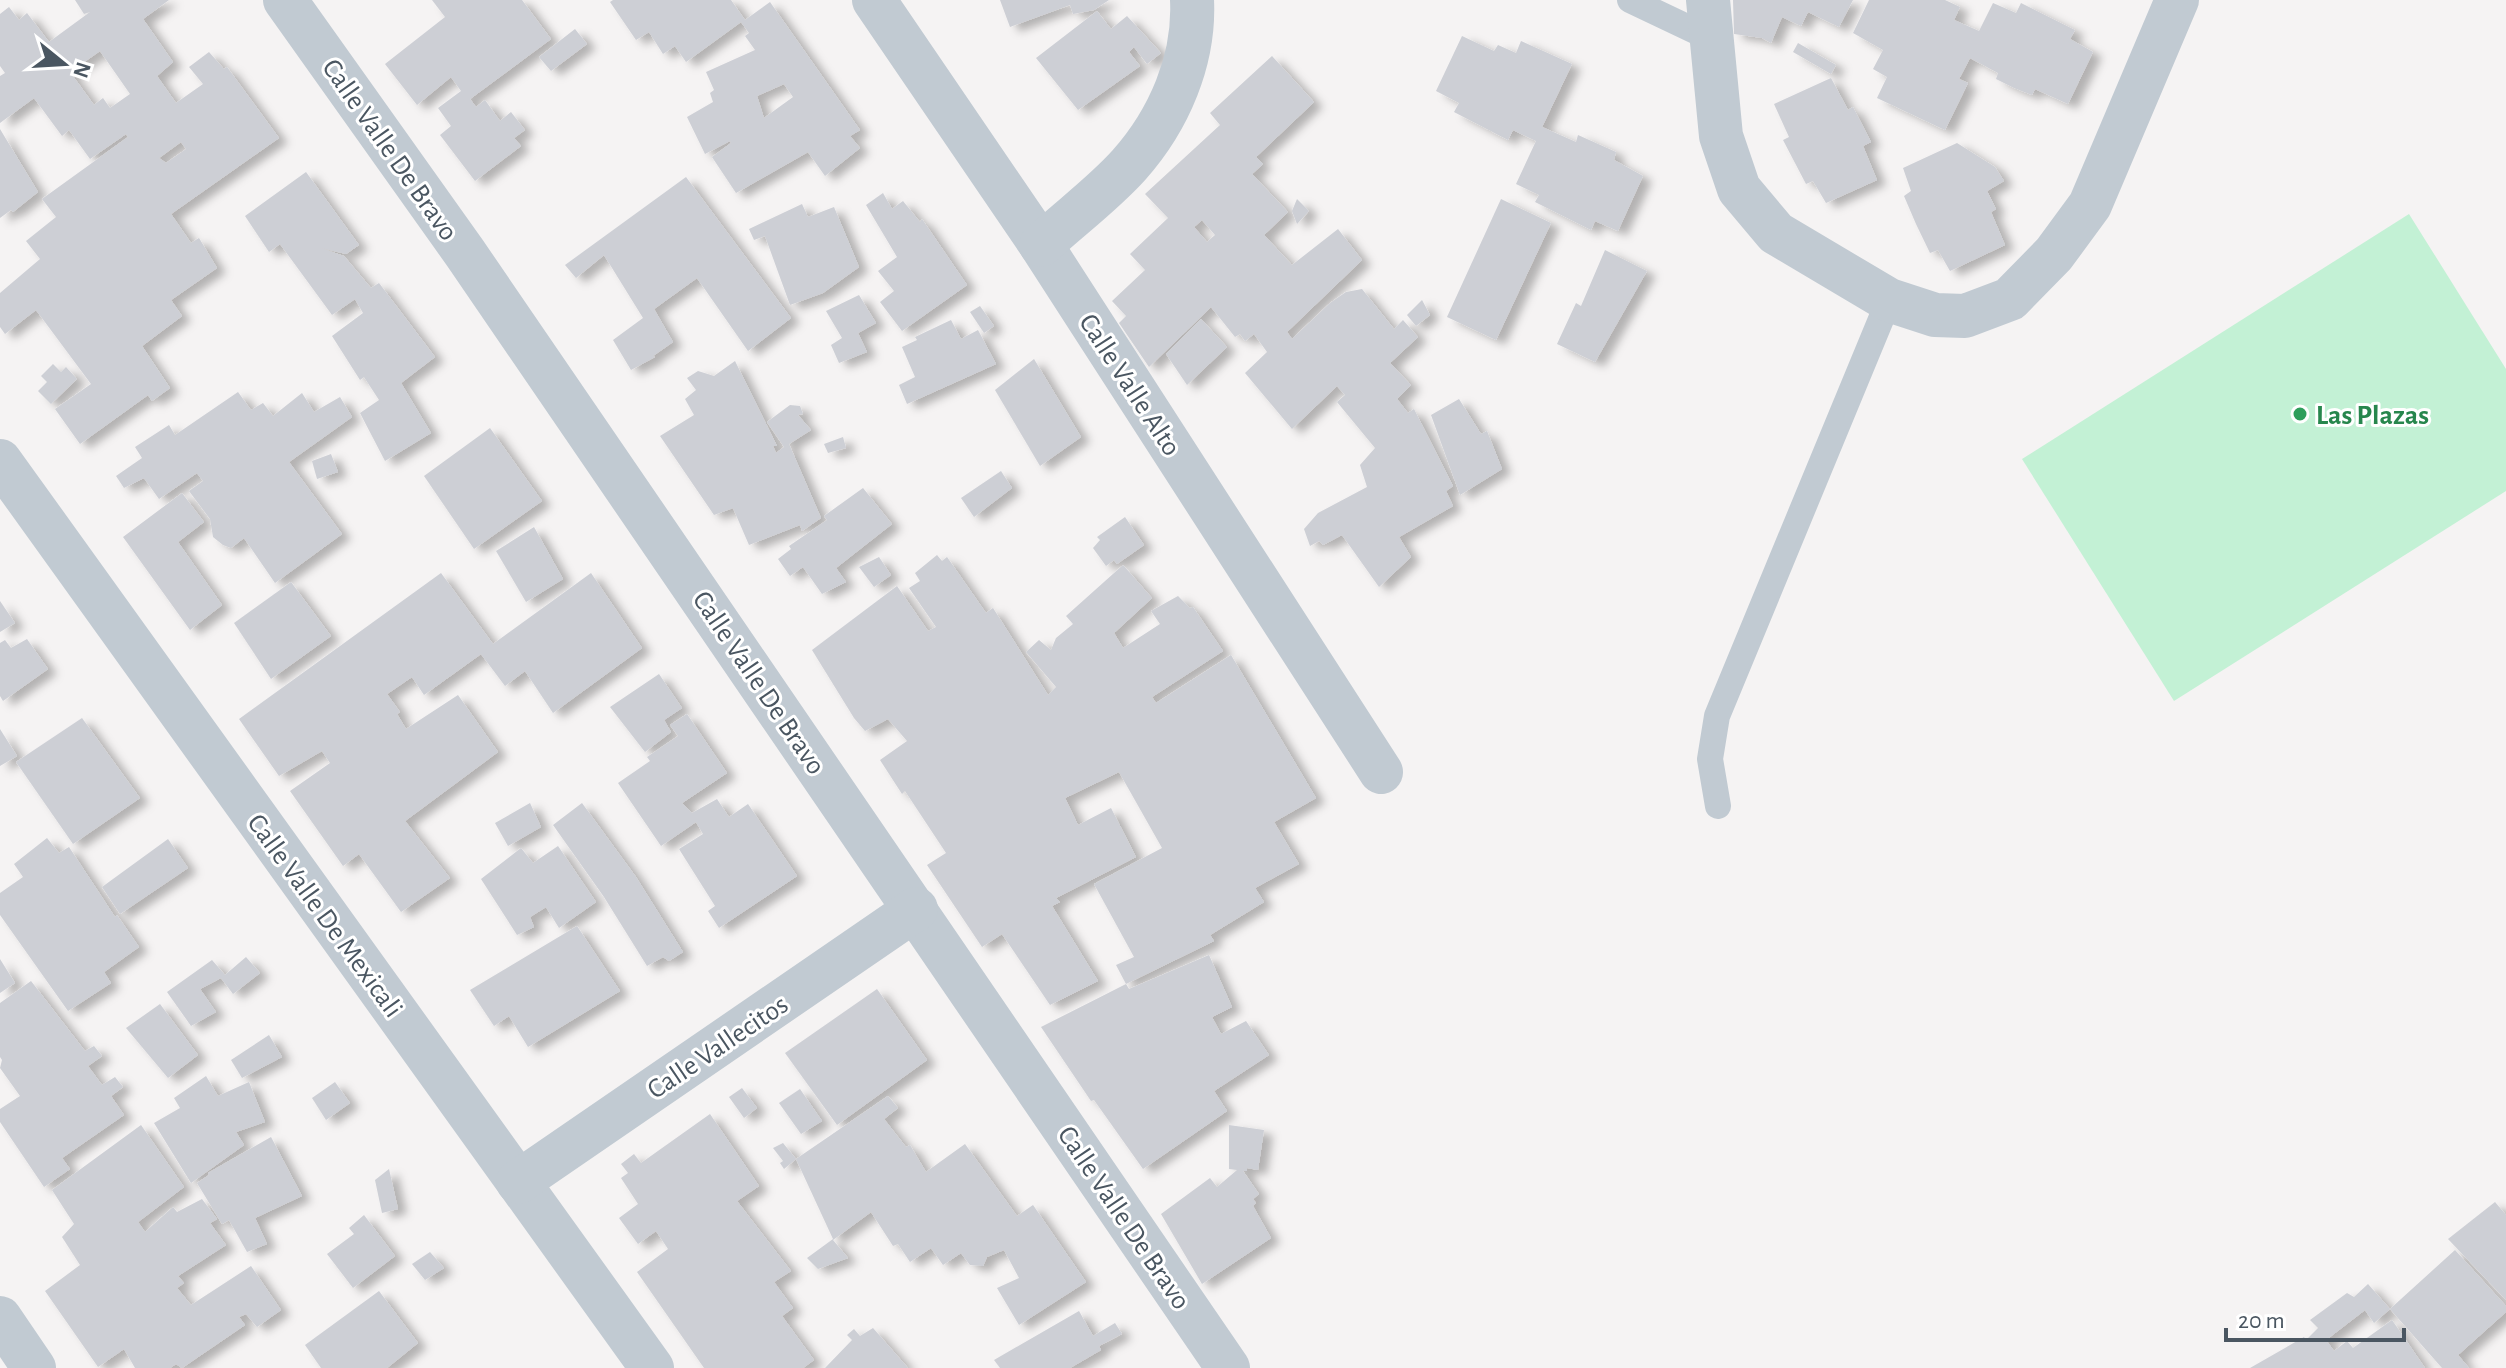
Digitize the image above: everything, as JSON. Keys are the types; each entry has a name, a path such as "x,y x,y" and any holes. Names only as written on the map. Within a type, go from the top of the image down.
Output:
{"street":[{"name":"Calle Valle De Bravo","path":"285,0 465,253 1228,1368"},
{"name":"Calle Valle Alto","path":"874,0 1041,245 1381,772"},
{"path":"1041,245 1129,165 1160,124 1181,79 1193,23 1192,0"},
{"path":"1709,19 1721,136 1739,189 1776,233 1889,300 1935,315 1965,316 2010,299 2043,266 2090,205 2178,1"},
{"name":"Calle Valle De Mexicali","path":"0,461 652,1368"},
{"name":"Calle Vallecitos","path":"518,1182 916,909"},
{"path":"0,1318 34,1368"}],"lane":[{"path":"1630,0 1709,19"},
{"path":"1718,806 1710,759 1717,716 1889,300"}],"green space":[{"name":"Las Plazas","path":"2409,214 2506,369 2506,491 2174,701 2022,459"}],"building":[{"path":"75,0 169,0 143,19 173,62 157,76 176,103 203,84 189,67 209,52 224,69 227,67 279,138 171,214 191,243 199,238 217,268 171,300 182,316 142,346 170,388 152,401 148,395 80,444 55,409 91,384 36,310 5,334 0,327 0,293 40,259 26,241 56,217 42,199 128,137 126,134 90,159 69,130 62,136 34,98 0,123 0,76 5,73 0,66 0,14 9,7 19,20 27,13 49,42 90,12 84,14","holes":["100,51 130,94 110,108 103,98 94,105 70,72","181,142 186,149 166,163 159,158"]},
{"path":"432,0 522,0 551,39 470,99 476,107 485,100 500,121 511,112 525,130 514,138 521,146 475,181 440,135 451,126 438,108 461,91 451,77 417,105 385,64 445,17"},
{"path":"731,0 745,20 770,2 860,130 850,136 860,148 825,176 808,152 736,193 712,157 730,141 705,154 687,117 713,102 710,93 714,90 706,72 755,50 745,36 749,33 741,22 686,62 675,46 663,54 649,32 636,40 610,2","holes":["784,84 793,97 764,118 757,96"]},
{"path":"1000,0 1109,0 1094,10 1073,14 1070,5 1010,27"},
{"path":"1733,0 1853,0 1839,27 1808,12 1801,26 1782,17 1771,43 1762,38 1734,34"},
{"path":"1869,0 1945,0 1960,7 1954,20 1979,31 1993,3 2016,13 2021,3 2075,30 2070,39 2093,52 2068,104 2035,89 2032,95 2014,88 1996,79 1998,73 1970,58 1959,79 1968,83 1945,130 1877,98 1887,77 1873,69 1883,50 1853,33"},
{"path":"1097,11 1111,29 1127,16 1161,53 1147,64 1134,47 1129,52 1140,66 1078,110 1036,58"},
{"path":"575,29 587,44 551,71 539,57"},
{"path":"1462,36 1494,51 1498,45 1516,53 1521,41 1572,64 1542,127 1576,142 1578,135 1616,152 1614,160 1643,176 1618,231 1595,221 1591,230 1535,202 1539,195 1516,184 1536,141 1513,130 1508,140 1454,112 1459,103 1436,91"},
{"path":"1798,43 1836,65 1831,74 1793,52"},
{"path":"1272,56 1314,102 1256,157 1263,164 1252,174 1288,212 1264,235 1292,265 1338,229 1362,260 1287,332 1292,339 1330,303 1346,292 1362,289 1394,329 1403,320 1418,337 1390,363 1411,385 1397,399 1408,413 1414,409 1453,486 1446,491 1453,506 1399,537 1411,557 1379,587 1342,535 1323,545 1319,541 1310,546 1304,529 1318,513 1367,487 1360,465 1375,448 1337,402 1345,395 1337,386 1292,429 1245,373 1267,352 1254,334 1245,341 1240,334 1235,337 1211,307 1149,367 1119,323 1126,316 1112,301 1145,270 1130,254 1168,218 1145,194 1220,125 1210,113","holes":["1202,220 1215,235 1207,242 1194,227"]},
{"path":"1831,78 1848,110 1853,107 1871,142 1863,146 1877,180 1826,203 1813,181 1806,184 1783,140 1789,137 1774,104"},
{"path":"0,129 38,192 0,218"},
{"path":"1957,143 1995,167 2004,181 1987,191 1996,209 1991,212 2005,245 1950,271 1938,250 1930,253 1916,224 1904,196 1911,191 1903,168"},
{"path":"306,172 359,245 346,254 321,248 344,256 371,288 379,283 435,357 401,383 431,433 385,461 360,413 379,400 364,377 360,380 332,336 363,313 355,299 332,315 280,244 269,252 245,216"},
{"path":"686,177 791,318 748,351 697,278 654,309 673,342 655,357 631,370 613,340 643,318 604,255 576,278 565,265"},
{"path":"883,193 892,209 903,201 920,222 922,219 967,285 902,331 880,302 894,291 878,271 897,257 866,205"},
{"path":"1297,199 1309,211 1297,224 1292,211"},
{"path":"1501,199 1551,223 1496,340 1447,317"},
{"path":"802,204 808,217 834,207 859,267 823,293 790,305 765,236 754,240 749,229"},
{"path":"1605,250 1647,271 1595,362 1557,344 1576,303 1581,306"},
{"path":"859,295 876,323 858,333 867,352 839,363 831,345 842,338 826,311"},
{"path":"1422,300 1430,315 1416,326 1407,315"},
{"path":"980,306 994,326 984,333 970,312"},
{"path":"1201,319 1227,347 1187,385 1166,354"},
{"path":"951,320 961,339 978,330 996,364 907,404 899,385 915,377 902,347 917,340 915,337"},
{"path":"1034,359 1081,437 1040,466 995,390"},
{"path":"735,361 777,446 773,446 776,453 784,447 767,422 790,405 800,406 803,414 798,415 811,430 789,444 821,518 802,531 800,525 749,545 733,508 714,515 660,436 694,415 685,399 696,390 687,378 698,371 714,376"},
{"path":"53,364 61,372 66,367 77,379 51,404 38,391 47,382 41,376"},
{"path":"238,392 251,410 263,403 273,416 302,393 314,412 340,397 352,417 289,462 342,534 275,583 244,538 231,548 213,537 210,519 189,491 203,481 197,473 159,499 144,478 124,488 116,476 142,458 135,447 169,425 175,435"},
{"path":"1459,399 1481,434 1487,431 1502,469 1460,495 1431,415"},
{"path":"490,428 542,501 474,549 424,476"},
{"path":"843,437 846,448 828,453 824,444"},
{"path":"331,454 338,472 317,479 312,461"},
{"path":"1001,471 1012,488 974,517 961,498"},
{"path":"863,488 892,524 836,568 846,582 822,594 803,567 790,576 778,559 791,549 789,546 827,520 824,516"},
{"path":"182,493 204,522 178,542 222,605 190,630 123,537"},
{"path":"1125,517 1144,545 1117,564 1114,560 1106,566 1093,548 1100,540 1097,537"},
{"path":"534,527 563,579 526,602 496,551"},
{"path":"937,555 942,561 947,557 986,613 993,608 1048,695 1056,687 1026,652 1039,640 1051,650 1056,638 1073,624 1066,616 1123,565 1152,598 1114,633 1123,648 1160,624 1151,611 1178,596 1190,608 1193,607 1223,651 1152,697 1156,703 1231,655 1316,798 1274,822 1299,864 1255,888 1264,902 1210,935 1214,941 1126,984 1116,965 1134,957 1094,884 1162,848 1119,772 1065,798 1078,825 1111,808 1136,857 1056,898 1060,902 1052,906 1098,981 1050,1005 1002,934 982,947 927,865 946,853 905,791 902,794 880,760 907,741 888,719 865,731 812,650 897,586 928,631 936,627 909,588 920,581 915,573"},
{"path":"879,557 891,575 874,587 859,567"},
{"path":"441,573 493,644 591,573 642,648 553,713 525,671 505,686 481,654 424,695 412,677 387,694 400,712 397,714 406,729 458,695 498,752 405,821 450,878 401,912 359,854 343,866 290,791 330,763 322,751 279,776 239,719"},
{"path":"291,582 331,636 271,679 234,623"},
{"path":"0,601 15,623 0,632"},
{"path":"27,639 48,669 3,701 0,696 0,643 5,640 11,648"},
{"path":"659,674 682,708 664,720 671,732 645,752 610,707"},
{"path":"687,714 727,773 682,803 692,813 717,799 729,817 748,804 797,876 719,928 708,911 715,906 679,849 703,834 696,822 661,846 618,783 650,761 647,757 678,736 670,725"},
{"path":"82,718 140,798 73,844 16,762"},
{"path":"0,729 17,756 0,766"},
{"path":"530,803 541,827 508,846 495,823"},
{"path":"582,803 636,877 683,952 669,961 663,957 647,966 604,897 553,825"},
{"path":"47,838 59,853 69,847 115,917 117,915 139,947 104,972 111,983 68,1011 0,915 0,893 23,877 14,864"},
{"path":"168,839 188,868 120,914 102,887"},
{"path":"558,846 596,902 559,928 546,907 530,917 534,927 517,935 481,879 521,848 533,863"},
{"path":"577,926 620,991 528,1047 509,1016 494,1026 470,990"},
{"path":"1209,955 1232,1007 1212,1017 1221,1034 1246,1021 1269,1055 1214,1091 1227,1111 1143,1169 1094,1100 1091,1101 1041,1027 1126,984 1129,989"},
{"path":"246,957 260,973 233,994 221,978 200,989 216,1012 191,1026 167,992 212,960 225,975"},
{"path":"0,959 15,983 0,993"},
{"path":"31,981 85,1051 94,1046 102,1056 88,1066 102,1085 115,1077 123,1087 111,1096 124,1115 62,1158 70,1169 44,1187 0,1122 0,1109 20,1096 0,1068 0,1003"},
{"path":"877,989 927,1060 837,1125 785,1053"},
{"path":"160,1004 198,1055 168,1078 126,1028"},
{"path":"269,1035 282,1057 242,1078 231,1060"},
{"path":"206,1076 218,1096 249,1082 265,1122 236,1132 244,1145 191,1183 154,1123 180,1108 174,1098"},
{"path":"335,1082 350,1103 326,1120 312,1098"},
{"path":"742,1088 757,1108 744,1118 729,1097"},
{"path":"800,1089 822,1121 801,1134 779,1103"},
{"path":"888,1096 898,1108 884,1119 906,1147 910,1145 926,1172 965,1144 1017,1216 1033,1205 1086,1282 1019,1325 997,1288 1019,1278 1004,1250 987,1257 983,1266 970,1265 961,1253 943,1265 931,1248 910,1262 898,1244 893,1246 871,1212 833,1240 848,1258 818,1269 807,1258 833,1239 796,1159"},
{"path":"710,1114 759,1186 737,1201 791,1271 774,1282 793,1308 782,1316 814,1360 803,1368 704,1368 637,1272 668,1249 656,1231 638,1244 619,1218 638,1204 621,1178 628,1173 621,1164 634,1154 641,1163"},
{"path":"141,1125 184,1187 138,1222 145,1232 173,1207 177,1212 202,1199 217,1219 210,1223 226,1245 178,1276 184,1283 177,1288 191,1305 251,1266 281,1310 257,1327 246,1314 239,1317 245,1325 182,1368 176,1364 170,1368 135,1368 124,1349 98,1367 45,1291 80,1265 62,1237 74,1224 52,1190"},
{"path":"1229,1125 1264,1130 1258,1170 1247,1168 1243,1171 1259,1194 1253,1199 1256,1203 1253,1206 1271,1238 1202,1284 1161,1214 1210,1178 1217,1187 1237,1170 1229,1169"},
{"path":"271,1137 302,1196 255,1218 267,1244 247,1252 229,1220 222,1224 197,1183 208,1173"},
{"path":"783,1143 796,1159 784,1169 780,1163 783,1161 773,1148"},
{"path":"389,1169 398,1209 382,1213 375,1180"},
{"path":"2495,1202 2506,1215 2506,1300 2448,1239"},
{"path":"364,1215 395,1256 353,1288 327,1254 354,1234 349,1228"},
{"path":"2455,1250 2506,1306 2506,1312 2458,1355 2469,1368 2442,1368 2390,1309"},
{"path":"430,1252 444,1268 425,1280 412,1264"},
{"path":"2368,1284 2390,1309 2374,1323 2365,1310 2326,1340 2334,1351 2347,1341 2353,1348 2392,1320 2425,1368 2250,1368 2304,1337 2306,1340 2318,1328 2310,1320 2347,1293 2354,1297"},
{"path":"379,1291 418,1343 387,1368 321,1368 305,1345"},
{"path":"1079,1311 1093,1336 1115,1323 1122,1334 1099,1346 1101,1350 1070,1368 1000,1368 994,1360"},
{"path":"873,1328 908,1368 825,1368 852,1340 847,1335 854,1329 860,1336"}],"place":[{"name":"Las Plazas","path":"2300,414"}]}
